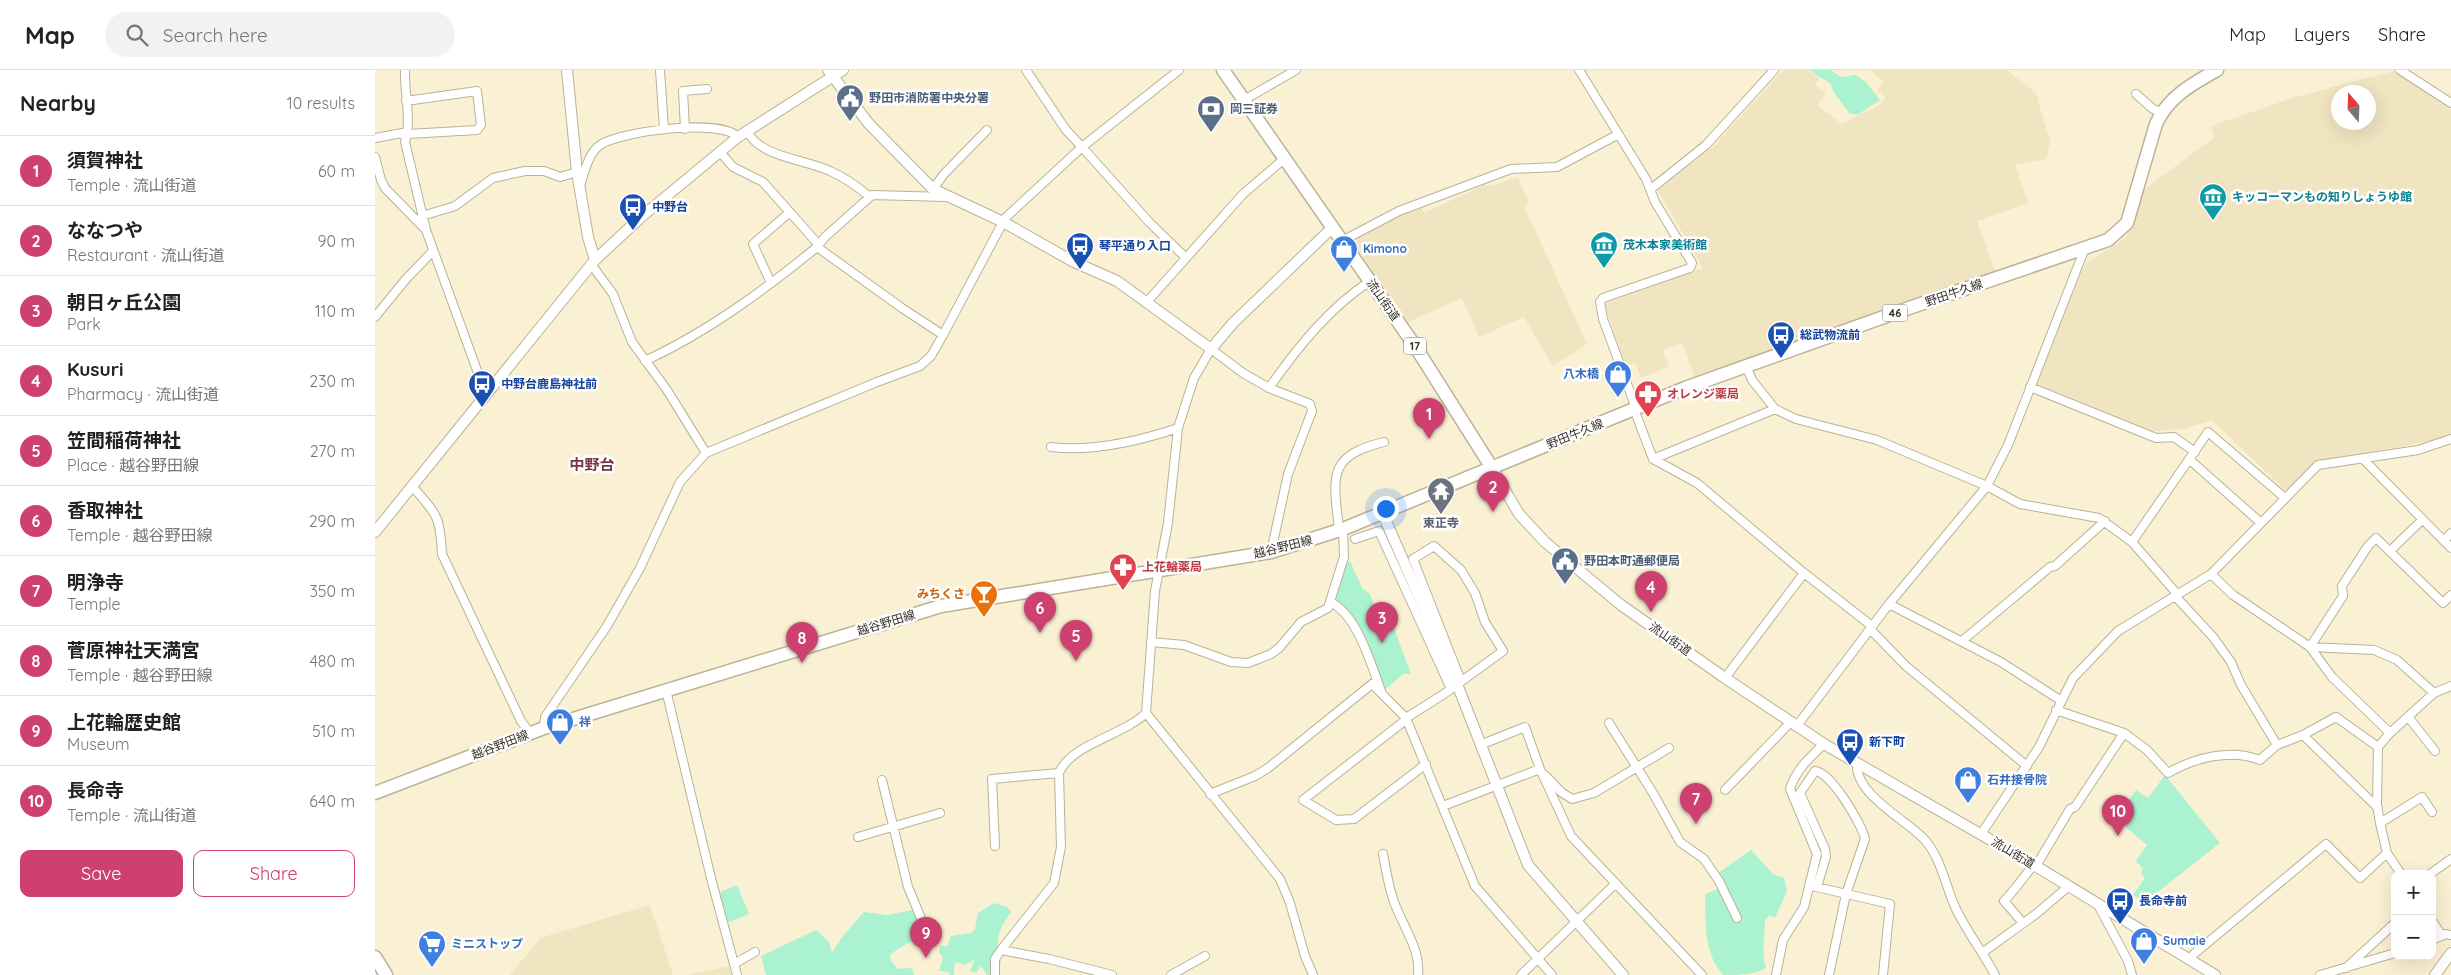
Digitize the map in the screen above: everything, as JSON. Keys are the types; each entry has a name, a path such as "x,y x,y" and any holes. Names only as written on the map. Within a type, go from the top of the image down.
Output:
{"main road":[{"name":"流山街道","path":"1223,70 1283,160 1370,281 1459,412 1492,468"},
{"name":"野田牛久線","path":"1492,468 1745,366 2108,240 2127,223 2161,112 2182,92 2213,71"},
{"name":"越谷野田線","path":"375,793 544,728 941,606 1271,552 1341,530 1492,468"},
{"path":"375,957 385,975"}],"street":[{"path":"405,70 408,135 405,142 425,229 486,395"},
{"path":"567,70 577,172 593,262 613,294 632,342 667,390 706,453"},
{"path":"660,70 664,129"},
{"path":"375,532 593,262 640,218 742,134 830,73 843,70"},
{"path":"1026,70 1066,130 1149,222 1185,257"},
{"path":"544,728 545,717 607,626 640,568 680,482 706,453 877,382 920,369 931,356 943,335 1002,222 1082,147 1179,70"},
{"path":"1244,100 1297,70"},
{"path":"1579,70 1617,136 1651,189 1655,202 1692,263 1690,268 1603,298 1600,302 1603,319 1653,459 1697,483 1871,627 1906,666 2027,766"},
{"path":"1651,189 1706,146 1774,70"},
{"path":"2400,70 2451,103"},
{"path":"830,73 869,124 933,189 946,197 1002,222 1072,261 1117,281 1243,373 1269,388 1310,404 1312,411 1288,474 1271,552"},
{"path":"685,128 683,91 707,89"},
{"path":"375,138 402,133 408,135 477,130 481,125 477,91 406,100"},
{"path":"2136,94 2153,109 2161,112"},
{"path":"580,186 593,152 599,145 629,133 664,129 721,128 742,134 786,156 830,171 869,197 946,197"},
{"path":"933,189 944,174 987,130"},
{"path":"1342,241 1399,211 1511,169 1557,167 1617,136"},
{"path":"719,152 733,167 763,182 818,246 887,298 943,335"},
{"path":"375,157 385,188 425,229"},
{"path":"1146,303 1243,194 1283,160"},
{"path":"422,216 455,206 493,178 525,171 544,171 561,177 577,172"},
{"path":"645,361 715,324 771,283 818,246 869,197"},
{"path":"771,283 753,244 790,212"},
{"path":"995,975 995,959 1054,883 1061,848 1059,773 1063,763 1114,731 1140,719 1146,713 1155,591 1169,514 1179,428 1194,378 1211,349 1233,323 1332,228"},
{"path":"1725,790 1793,725 1889,604 1987,486 2008,445 2085,248"},
{"path":"375,317 406,279 433,251"},
{"path":"1269,388 1295,350 1350,294 1370,281"},
{"path":"1745,366 1752,380 1775,409 1796,419 1877,440 1987,486 2030,507 2063,510 2105,521 2132,542 2213,638 2231,662 2241,685 2277,745"},
{"path":"2030,387 2156,438 2174,437 2195,452"},
{"path":"1653,459 1775,409"},
{"path":"1051,447 1091,448 1179,428"},
{"path":"2132,542 2208,432 2285,498"},
{"path":"1981,834 2039,747 2060,700 2073,678 2118,631 2211,574 2318,465 2418,450 2451,439"},
{"path":"1151,642 1184,645 1231,662 1248,663 1263,659 1275,651 1299,624 1323,612 1330,602 1343,557 1336,476 1344,459 1362,447 1383,442"},
{"path":"2363,459 2451,548"},
{"path":"2190,460 2261,522"},
{"name":"流山街道","path":"1492,468 1519,514 1545,542 1621,604 1725,678 1824,744 1981,834 2215,975"},
{"path":"412,486 434,511 439,526 442,554 521,721 530,733"},
{"path":"1383,512 1456,685 1527,865 1623,975"},
{"path":"2390,551 2422,520"},
{"path":"1962,641 2050,567 2055,566 2105,521"},
{"path":"1355,540 1379,531 1456,685"},
{"path":"2444,541 2451,533"},
{"path":"2310,647 2343,596 2343,586 2368,546 2376,538 2443,603 2451,595"},
{"path":"1426,764 1354,819 1336,820 1303,800 1407,718 1456,685 1503,651 1485,622 1475,593 1461,570 1433,546 1413,559 1456,685"},
{"path":"1725,678 1804,573"},
{"path":"2211,574 2233,595 2310,647 2332,677 2390,733"},
{"path":"1330,602 1338,606 1355,624 1382,693"},
{"path":"1889,604 2001,662 2060,700"},
{"path":"2310,647 2374,650 2397,660 2434,693"},
{"path":"1210,794 1255,776 1268,768 1372,684 1407,718 1475,886 1552,975"},
{"path":"2398,870 2387,853 2380,823 2378,808 2378,747 2390,733 2409,718 2434,693 2451,686"},
{"path":"666,690 737,975"},
{"path":"2056,710 2124,732 2147,750 2168,773 2182,765 2221,756 2249,755 2260,760 2277,745 2303,735 2337,717 2378,747"},
{"path":"1146,713 1280,879 1290,903 1305,956 1313,975"},
{"path":"2409,718 2435,751"},
{"path":"1609,723 1653,793 1680,842 1705,859 1719,881 1737,918"},
{"path":"1480,745 1525,727 1541,771 1571,836 1703,975"},
{"path":"2023,923 2004,901 2019,885 2022,878 2035,866 2070,809 2075,806 2124,732"},
{"path":"2303,735 2378,808"},
{"path":"1813,887 1817,849 1790,790 1792,780 1800,769 1824,744"},
{"path":"1541,771 1561,792 1572,799 1594,793 1669,748"},
{"path":"1857,764 1858,775 1878,802 1909,826 1935,854 1955,907 1995,975"},
{"path":"1443,806 1541,771"},
{"path":"1776,975 1783,940 1804,907 1826,857 1825,849 1800,793 1810,777 1818,771 1824,774 1840,794 1863,831 1865,839 1846,894 1829,975"},
{"path":"995,846 992,778 1059,773"},
{"path":"882,780 895,826 908,887 923,923"},
{"path":"2380,823 2422,797 2433,812"},
{"path":"858,837 940,813"},
{"path":"2188,959 2326,844 2360,878 2387,853"},
{"path":"1383,854 1393,898 1419,964 1417,975"},
{"path":"2436,870 2451,859"},
{"path":"1521,975 1615,884"},
{"path":"1982,953 2069,886"},
{"path":"1813,887 1890,904 1883,975"},
{"path":"2097,904 2129,961 2132,975"},
{"path":"2345,969 2391,927"},
{"path":"2436,927 2442,936"},
{"path":"2436,938 2451,935"},
{"path":"1001,950 1049,959 1112,975"},
{"path":"734,964 755,952"},
{"path":"2435,975 2451,953"},
{"path":"2320,975 2391,954"},
{"path":"1171,975 1205,956"}],"shaded area":[{"path":"1783,70 1807,70 1820,78 1815,85 1826,93 1817,105 1842,124 1879,105 1886,98 1877,90 1884,82 1870,70 2007,70 2036,93 2047,133 2051,140 2046,159 2015,165 2028,203 1977,221 1995,271 1695,377 1682,343 1663,350 1669,367 1641,378 1635,363 1626,366 1605,307 1607,303 1703,268 1658,191 1713,147"},
{"path":"2394,71 2451,109 2451,434 2442,439 2319,461 2287,492 2212,420 2184,429 2156,431 2121,423 2038,388 2037,385 2086,263 2125,238 2134,222 2142,191 2215,137 2211,126 2295,97 2331,88 2331,130 2376,130 2376,85 2341,85"},
{"path":"1518,177 1529,203 1524,206 1587,344 1553,366 1524,317 1479,337 1462,298 1408,322 1354,244 1357,238 1400,216 1422,208 1424,213 1484,185 1491,186"},
{"path":"650,905 673,975 510,975 540,938"},
{"path":"729,966 731,975 686,975"}],"green space":[{"path":"1809,70 1831,70 1841,77 1856,75 1866,82 1880,100 1857,115 1849,113 1833,91 1831,84"},
{"path":"1350,561 1362,588 1369,593 1379,614 1387,610 1411,674 1403,674 1385,690 1358,624 1335,598 1347,562"},
{"path":"2165,775 2220,843 2145,902 2133,895 2145,878 2141,873 2143,868 2136,861 2147,845 2115,818 2136,790 2148,798"},
{"path":"1751,850 1773,874 1784,878 1787,891 1775,918 1770,915 1765,920 1763,950 1766,967 1753,973 1723,975 1712,957 1709,947 1705,894 1724,886 1718,873"},
{"path":"737,885 749,914 727,923 720,895 722,891"},
{"path":"994,903 1007,907 1011,912 1000,931 998,949 1001,963 996,974 987,975 981,966 976,973 970,971 975,959 965,965 956,962 954,975 949,975 949,972 939,971 943,957 939,952 940,946 947,946 951,936 971,933 975,929 978,913"},
{"path":"912,910 937,924 940,932 931,938 907,944 890,955 891,961 898,969 912,968 914,975 766,975 761,956 816,930 829,942 832,953 842,937 864,912 888,915"}],"place":[{"name":"野田市消防署中央分署","path":"850,122"},
{"name":"岡三証券","path":"1211,133"},
{"name":"キッコーマンもの知りしょうゆ館","path":"2213,221"},
{"name":"中野台","path":"633,231"},
{"name":"茂木本家美術館","path":"1604,269"},
{"name":"琴平通り入口","path":"1080,270"},
{"name":"Kimono","path":"1344,273"},
{"name":"総武物流前","path":"1781,359"},
{"name":"八木橋","path":"1618,398"},
{"name":"中野台鹿島神社前","path":"482,408"},
{"name":"オレンジ薬局","path":"1648,418"},
{"name":"須賀神社","path":"1429,439"},
{"name":"ななつや","path":"1493,512"},
{"name":"東正寺","path":"1441,515"},
{"name":"野田本町通郵便局","path":"1565,585"},
{"name":"上花輪薬局","path":"1123,591"},
{"name":"Kusuri","path":"1651,612"},
{"name":"みちくさ","path":"984,618"},
{"name":"香取神社","path":"1040,633"},
{"name":"朝日ヶ丘公園","path":"1382,643"},
{"name":"笠間稲荷神社","path":"1076,661"},
{"name":"菅原神社天満宮","path":"802,663"},
{"name":"祥","path":"560,746"},
{"name":"新下町","path":"1850,766"},
{"name":"石井接骨院","path":"1968,804"},
{"name":"明浄寺","path":"1696,824"},
{"name":"長命寺","path":"2118,836"},
{"name":"長命寺前","path":"2120,925"},
{"name":"上花輪歴史館","path":"926,958"},
{"name":"Sumaie","path":"2144,965"},
{"name":"ミニストップ","path":"432,968"}],"district":[{"name":"中野台","path":"592,465"}]}
